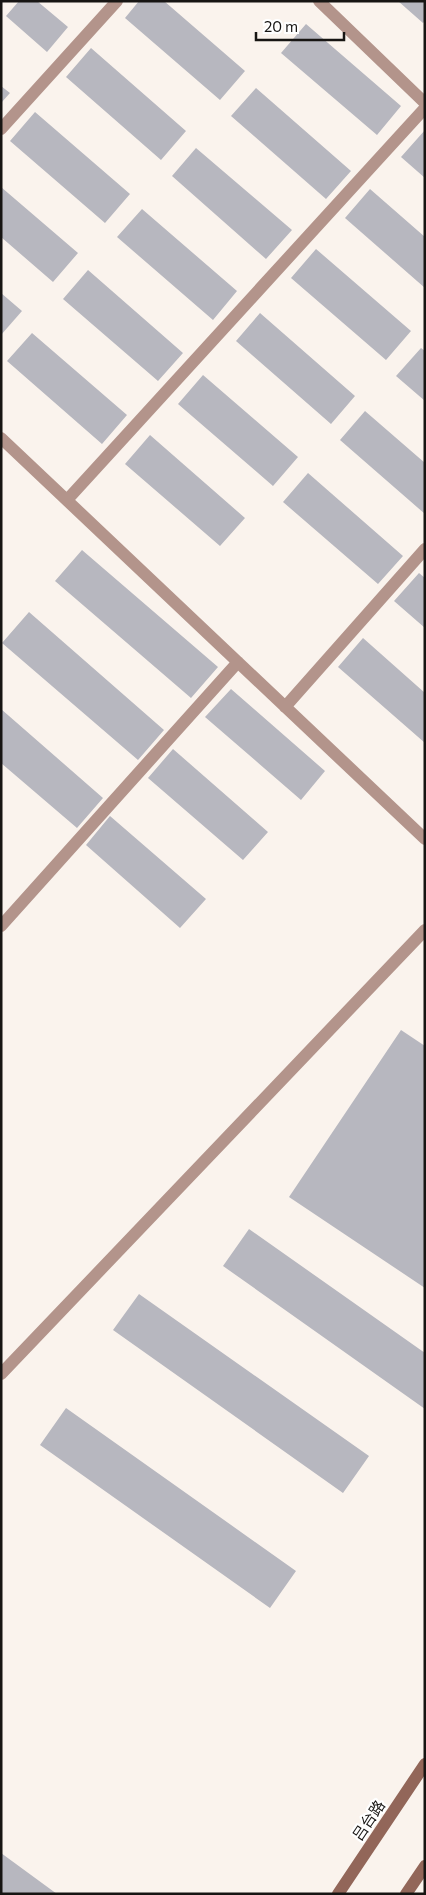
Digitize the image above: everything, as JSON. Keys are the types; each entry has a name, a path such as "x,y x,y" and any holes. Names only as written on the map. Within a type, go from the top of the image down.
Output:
{"main road":[{"name":"吕台路","path":"338,1894 425,1764"},
{"path":"406,1894 425,1866"}],"street":[{"path":"1,129 117,1"},
{"path":"319,1 425,103"},
{"path":"66,500 425,108"},
{"path":"1,438 425,839"},
{"path":"285,707 425,550"},
{"path":"1,926 238,662"},
{"path":"1,1374 425,930"}],"building":[{"path":"19,1 37,1 68,27 47,52 6,16"},
{"path":"139,1 164,1 245,71 220,100 125,18"},
{"path":"398,1 425,1 425,21 423,23"},
{"path":"306,24 401,106 377,135 281,53"},
{"path":"91,48 186,131 161,160 66,77"},
{"path":"1,86 10,93 1,103"},
{"path":"256,88 351,171 326,199 231,116"},
{"path":"35,112 130,194 105,223 10,141"},
{"path":"425,130 425,178 401,157"},
{"path":"196,148 292,230 266,259 172,176"},
{"path":"1,187 78,253 53,282 1,237"},
{"path":"370,189 425,237 425,288 345,218"},
{"path":"142,209 237,291 213,320 117,237"},
{"path":"316,249 411,331 386,360 291,278"},
{"path":"88,270 183,353 158,381 63,299"},
{"path":"1,293 22,311 1,335"},
{"path":"260,313 355,396 331,424 236,341"},
{"path":"32,333 127,415 102,444 7,361"},
{"path":"421,348 425,351 425,401 396,376"},
{"path":"203,375 298,457 273,486 178,404"},
{"path":"365,411 425,463 425,514 340,440"},
{"path":"150,435 245,518 220,546 125,464"},
{"path":"308,473 403,556 378,584 283,502"},
{"path":"82,550 218,667 191,698 55,581"},
{"path":"419,573 425,578 425,628 394,601"},
{"path":"29,612 164,730 138,760 2,643"},
{"path":"363,638 425,693 425,743 338,667"},
{"path":"231,689 325,771 301,800 205,717"},
{"path":"1,709 103,798 77,828 1,763"},
{"path":"173,749 268,832 243,860 148,778"},
{"path":"110,816 206,899 180,928 86,845"},
{"path":"401,1030 425,1046 425,1288 289,1197"},
{"path":"249,1229 425,1353 425,1409 223,1266"},
{"path":"139,1294 369,1456 343,1493 113,1330"},
{"path":"66,1408 296,1571 270,1608 40,1445"},
{"path":"1,1853 57,1894 1,1894"}]}
